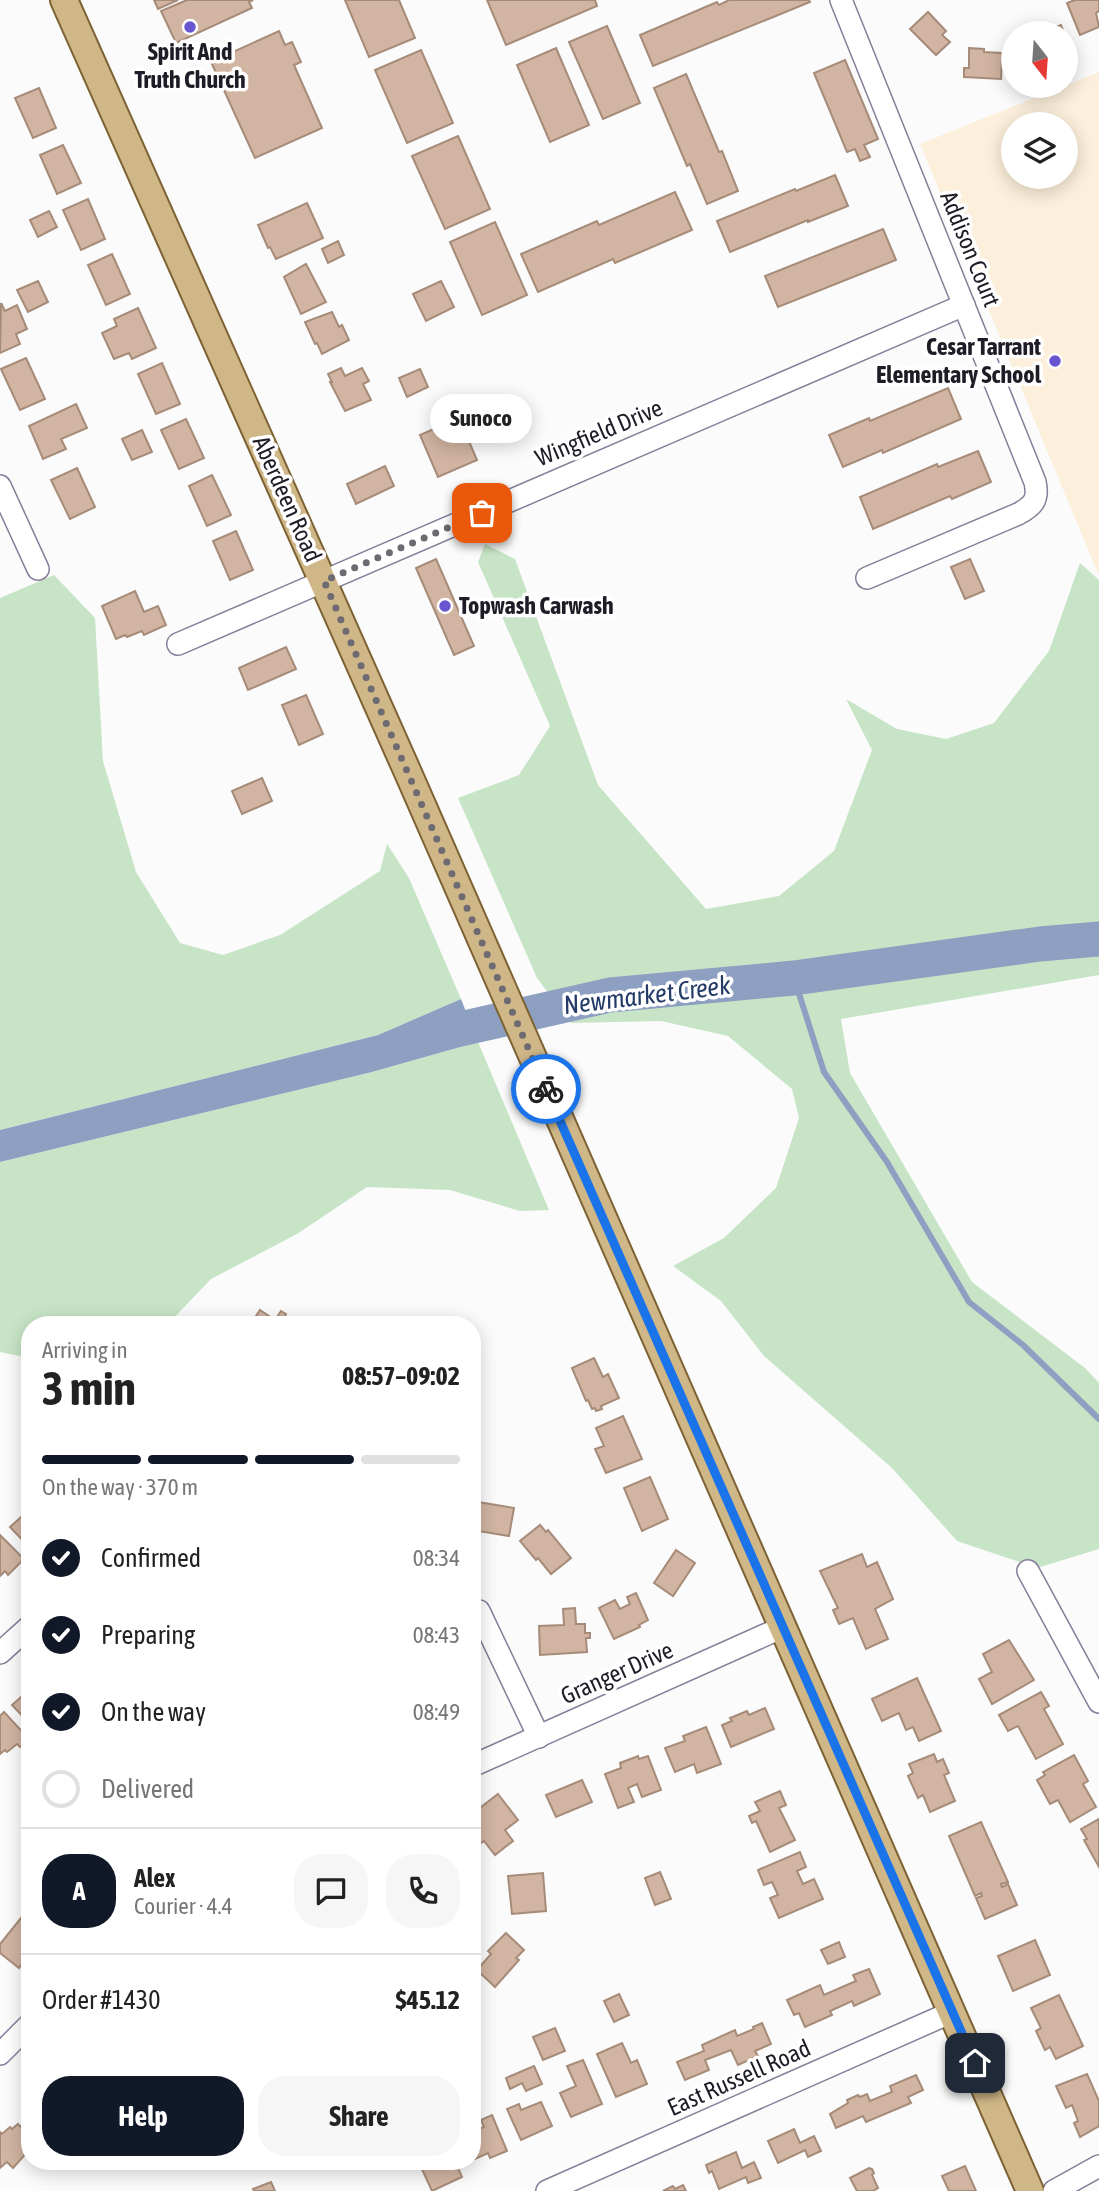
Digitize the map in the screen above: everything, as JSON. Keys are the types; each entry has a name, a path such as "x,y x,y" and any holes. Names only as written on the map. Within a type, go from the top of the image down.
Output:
{"main road":[{"name":"Aberdeen Road","path":"64,0 324,581 1030,2191"}],"street":[{"name":"Addison Court","path":"841,0 1037,492 1036,500 1018,514 867,578"},
{"name":"Wingfield Drive","path":"178,644 964,305"},
{"path":"0,486 38,569"},
{"path":"1028,1571 1099,1702"},
{"path":"481,1615 539,1737"},
{"name":"Granger Drive","path":"481,1762 783,1627"},
{"path":"0,1653 21,1634"},
{"name":"East Russell Road","path":"547,2191 952,2012"},
{"path":"0,2054 21,2033"},
{"path":"1054,2191 1099,2166"}],"shaded area":[{"name":"Cesar Tarrant Elementary School","path":"1099,72 1099,576 920,144 1034,98 1078,98 1078,80"}],"green space":[{"path":"485,544 515,559 598,785 706,909 779,896 834,851 872,750 846,699 897,729 946,739 994,723 1049,651 1080,563 1099,580 1099,975 841,1019 850,1073 972,1282 1085,1368 1099,1383 1099,1549 1037,1568 957,1541 892,1468 764,1356 721,1301 673,1266 724,1238 776,1188 799,1118 792,1089 728,1036 661,1021 571,1023 537,978 458,798 519,775 550,726 478,562"},
{"path":"54,575 95,618 103,761 136,872 180,943 223,955 280,935 380,871 387,844 409,878 461,999 378,1035 0,1130 0,598"},
{"path":"478,1042 549,1210 520,1211 450,1190 367,1187 297,1234 211,1279 176,1316 21,1316 21,1356 0,1352 0,1162 372,1072"}],"water":[{"path":"461,999 478,1042 372,1072 0,1162 0,1130 378,1035"}],"building":[{"path":"154,0 178,0 158,9"},
{"name":"Spirit And Truth Church","path":"187,0 253,0 249,2 252,8 176,43 161,11"},
{"path":"345,0 399,0 415,38 369,57"},
{"path":"487,0 595,0 597,6 506,45"},
{"path":"729,0 810,2 653,66 640,35 717,2 719,5"},
{"path":"1075,0 1099,0 1099,11 1096,13 1099,27 1080,35 1078,21 1074,21 1067,3"},
{"path":"928,12 946,31 942,35 950,42 936,55 910,29"},
{"path":"607,26 640,103 603,119 569,42"},
{"path":"279,31 285,45 292,42 301,62 294,65 322,128 255,158 211,62"},
{"path":"556,48 589,125 550,142 517,65"},
{"path":"969,48 1001,53 1001,79 964,77 964,68 969,68"},
{"path":"421,50 453,123 407,143 375,70"},
{"path":"845,60 878,139 864,145 870,157 860,161 855,149 847,152 814,73"},
{"path":"686,74 738,191 707,204 690,164 687,166 654,88"},
{"path":"39,88 56,128 33,138 15,98"},
{"path":"458,136 490,209 445,229 412,156"},
{"path":"63,145 81,183 57,194 40,155"},
{"path":"835,175 848,206 730,252 717,221"},
{"path":"675,192 692,230 615,263 613,259 538,292 521,254 597,221 599,225"},
{"path":"88,199 105,239 81,250 63,210"},
{"path":"307,203 323,238 276,259 258,225"},
{"path":"49,211 57,227 38,237 30,220"},
{"path":"495,222 527,295 482,315 450,242"},
{"path":"883,229 896,260 778,307 765,276"},
{"path":"338,241 344,255 328,263 322,249"},
{"path":"112,254 130,294 106,305 88,265"},
{"path":"306,264 326,302 301,314 284,277"},
{"path":"38,281 48,302 28,312 17,290"},
{"path":"441,281 454,307 426,321 413,294"},
{"path":"1,303 5,311 17,305 27,329 16,334 20,344 0,353"},
{"path":"138,308 156,348 132,359 129,353 114,359 102,333 117,326 114,319"},
{"path":"332,312 349,340 322,354 305,322"},
{"path":"26,358 45,399 20,410 1,369"},
{"path":"162,363 180,404 156,414 138,374"},
{"path":"341,368 345,376 362,368 369,381 363,384 371,400 345,411 328,374"},
{"path":"420,369 428,387 407,397 399,378"},
{"path":"948,388 961,419 883,453 882,450 843,467 829,435"},
{"path":"76,404 87,428 61,439 66,449 43,459 29,426"},
{"path":"459,418 477,460 438,477 420,435"},
{"path":"186,419 204,458 179,469 161,430"},
{"path":"142,430 152,452 132,460 122,439"},
{"path":"978,451 991,482 952,499 950,496 873,529 860,497 937,464 938,467"},
{"path":"385,466 394,486 356,504 347,484"},
{"path":"77,468 95,507 70,519 51,480"},
{"path":"212,475 231,515 207,526 189,486"},
{"path":"236,531 253,570 230,580 213,541"},
{"name":"Topwash Carwash","path":"436,559 474,646 454,655 416,568"},
{"path":"970,559 984,591 965,599 951,567"},
{"path":"135,591 144,612 158,606 166,625 144,635 142,631 116,639 102,606"},
{"path":"286,647 296,669 248,690 239,668"},
{"path":"306,695 323,734 299,745 282,705"},
{"path":"262,778 272,801 242,814 232,791"},
{"path":"260,1310 269,1316 256,1316"},
{"path":"594,1358 603,1377 608,1374 619,1398 596,1411 588,1400 586,1401 572,1368"},
{"path":"623,1416 642,1459 606,1473 595,1449 604,1446 596,1428"},
{"path":"650,1477 668,1519 642,1531 624,1488"},
{"path":"481,1502 514,1508 509,1536 481,1531"},
{"path":"21,1517 21,1539 10,1527"},
{"path":"540,1525 546,1532 548,1530 571,1558 551,1574 520,1541"},
{"path":"0,1535 21,1556 21,1562 8,1575 5,1571 0,1576"},
{"path":"676,1550 695,1563 673,1596 654,1583"},
{"path":"862,1554 867,1567 877,1562 893,1599 875,1609 888,1639 866,1649 853,1618 839,1624 833,1610 838,1608 820,1571"},
{"path":"636,1593 648,1620 639,1625 640,1627 614,1639 599,1608 615,1600 620,1609 630,1604 627,1597"},
{"path":"575,1608 576,1624 585,1624 585,1633 590,1633 590,1638 586,1638 587,1652 540,1655 539,1626 564,1625 563,1609"},
{"path":"1009,1640 1034,1680 992,1704 979,1679 992,1672 983,1654"},
{"path":"917,1678 941,1731 919,1741 913,1727 906,1730 899,1713 882,1721 872,1699"},
{"path":"1041,1692 1049,1706 1044,1709 1063,1744 1036,1759 1018,1726 1008,1731 999,1715"},
{"path":"21,1697 21,1714 12,1705"},
{"path":"765,1708 774,1729 731,1747 722,1725 732,1721 730,1718 747,1711 749,1715"},
{"path":"4,1712 21,1730 21,1746 17,1744 0,1754 0,1716"},
{"path":"706,1727 721,1764 697,1773 694,1764 675,1772 665,1748 685,1741 683,1736"},
{"path":"934,1754 937,1762 943,1759 949,1773 944,1775 955,1801 930,1812 923,1795 918,1798 908,1776 913,1773 909,1764"},
{"path":"1074,1755 1088,1781 1083,1784 1096,1807 1070,1822 1058,1800 1050,1804 1037,1780 1045,1775 1043,1772"},
{"path":"638,1756 639,1759 648,1756 661,1790 642,1797 637,1784 628,1788 634,1802 618,1808 605,1774 621,1768 620,1763"},
{"path":"582,1780 592,1802 556,1817 546,1795"},
{"path":"780,1791 786,1805 779,1808 795,1840 770,1852 756,1821 752,1823 749,1816 760,1811 755,1802"},
{"path":"498,1794 518,1820 505,1830 513,1841 495,1855 484,1841 481,1843 481,1807"},
{"path":"1099,1819 1099,1867 1081,1829"},
{"path":"981,1822 1008,1882 1001,1884 1002,1887 1008,1884 1017,1905 985,1919 976,1898 982,1896 981,1893 975,1896 949,1836"},
{"path":"800,1852 806,1867 797,1871 803,1884 814,1879 823,1899 779,1918 770,1898 778,1895 772,1882 764,1885 758,1870"},
{"path":"660,1872 671,1899 655,1905 645,1878"},
{"path":"543,1873 546,1911 512,1914 508,1876"},
{"path":"21,1918 19,1968 0,1953 0,1944"},
{"path":"506,1933 524,1950 516,1958 519,1960 495,1987 481,1974 481,1965 491,1954 488,1951"},
{"path":"1035,1940 1050,1975 1013,1991 998,1956"},
{"path":"839,1942 845,1957 828,1964 821,1950"},
{"path":"869,1969 880,1994 854,2006 852,2001 830,2011 832,2015 805,2027 799,2013 794,2015 787,2000 820,1985 824,1995 856,1981 853,1975"},
{"path":"619,1994 629,2015 614,2022 604,2001"},
{"path":"1059,1995 1083,2046 1056,2059 1050,2047 1045,2050 1036,2031 1041,2028 1031,2008"},
{"path":"762,2023 771,2044 755,2051 758,2056 738,2065 731,2050 705,2060 709,2070 685,2080 677,2062 704,2051 702,2045 735,2030 737,2036"},
{"path":"555,2028 565,2051 543,2060 533,2037"},
{"path":"622,2043 631,2063 637,2060 647,2084 616,2097 597,2054"},
{"path":"583,2060 602,2104 571,2117 560,2093 576,2086 567,2066"},
{"path":"534,2066 542,2084 526,2091 522,2083 510,2089 506,2078"},
{"path":"1087,2074 1099,2101 1099,2126 1080,2137 1074,2123 1078,2121 1072,2105 1066,2108 1056,2086"},
{"path":"916,2075 923,2090 908,2097 911,2103 866,2122 863,2116 836,2128 830,2114 848,2103 847,2100 867,2094 870,2101 892,2092 890,2086"},
{"path":"541,2102 552,2126 521,2140 507,2109 519,2104 521,2110"},
{"path":"492,2115 507,2151 490,2158 488,2153 481,2156 481,2128 484,2127 481,2120"},
{"path":"18,2124 21,2127 21,2159 13,2168 7,2162 0,2168 0,2132 2,2134 10,2127 12,2129"},
{"path":"794,2129 800,2143 814,2136 821,2151 808,2157 805,2150 778,2163 768,2141"},
{"path":"736,2152 742,2168 754,2162 761,2178 748,2183 746,2177 719,2189 712,2171 709,2173 706,2165"},
{"path":"965,2166 976,2191 949,2191 942,2176"},
{"path":"869,2168 874,2173 872,2175 878,2188 873,2191 857,2191 850,2178"},
{"path":"422,2170 459,2170 462,2177 432,2191"},
{"path":"271,2182 275,2191 253,2189"},
{"path":"683,2185 686,2191 663,2191 673,2186 675,2189"}],"waterway":[{"name":"Newmarket Creek","path":"425,1037 610,995 794,978 1040,944 1099,939"},
{"path":"794,978 824,1072 887,1162 969,1302 1023,1345 1099,1419"}],"way so far":[{"path":"482,513 324,581 546,1089"}],"place":[{"name":"Spirit And Truth Church","path":"190,27"},
{"name":"Cesar Tarrant Elementary School","path":"1055,361"},
{"name":"Sunoco","path":"482,513"},
{"name":"Topwash Carwash","path":"445,606"}],"route":[{"path":"546,1089 975,2063"}]}
